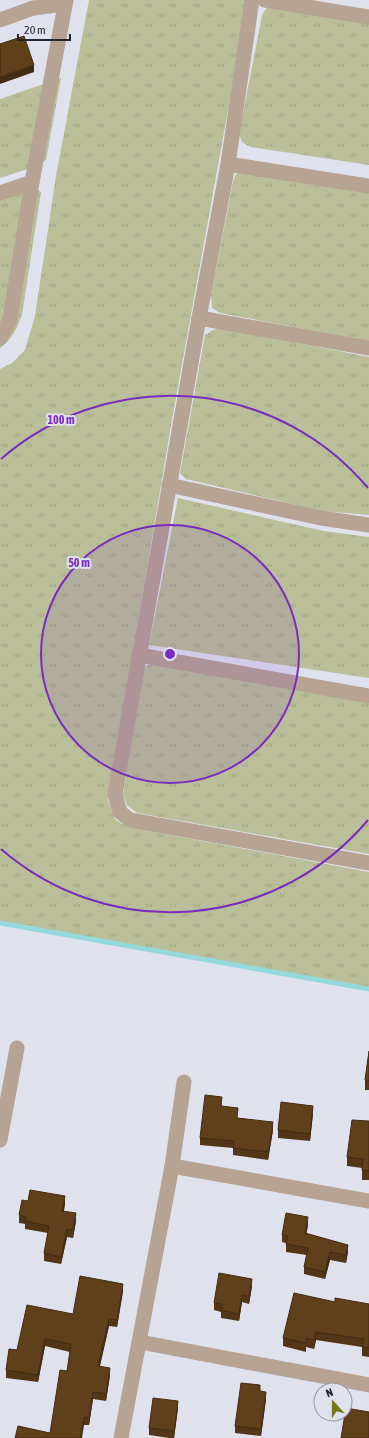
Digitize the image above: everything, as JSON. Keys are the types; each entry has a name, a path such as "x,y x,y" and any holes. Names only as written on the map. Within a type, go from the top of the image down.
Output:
{"street":[{"path":"252,0 228,164 169,485 115,794 120,812 130,820 369,862"},
{"path":"265,0 369,17"},
{"path":"0,20 33,8 66,2 32,182 10,320 0,338"},
{"path":"228,164 369,186"},
{"path":"0,193 32,182"},
{"path":"199,318 369,348"},
{"path":"169,485 321,518 369,525"},
{"path":"139,654 369,696"},
{"path":"0,1140 17,1048"},
{"path":"121,1438 172,1166 184,1082"},
{"path":"172,1166 369,1201"},
{"path":"140,1342 369,1385"}],"green space":[{"path":"89,0 248,0 173,414 108,800 115,819 127,827 369,872 369,989 0,923 0,369 12,363 25,350 35,316 56,176"},
{"path":"269,4 369,14 369,165 250,147 242,142 239,134 262,15"},
{"path":"61,78 46,160 34,167 0,178 0,99"},
{"path":"237,173 369,184 369,341 220,313 212,308 211,295 233,181"},
{"path":"30,184 41,192 22,315 11,337 0,348 0,189"},
{"path":"222,328 369,357 369,515 322,511 186,479 180,473 205,335 213,330"},
{"path":"178,498 324,531 369,537 369,678 149,645"},
{"path":"157,664 369,703 369,854 137,813 127,805 123,794 142,673 147,665"}],"building":[{"path":"24,36 34,65 0,77 0,44"},
{"path":"369,1051 369,1081 365,1080"},
{"path":"205,1095 222,1097 221,1106 238,1108 237,1118 273,1122 268,1152 233,1148 234,1141 200,1138"},
{"path":"281,1102 313,1106 310,1134 278,1130"},
{"path":"352,1120 369,1121 369,1171 362,1170 363,1159 347,1157"},
{"path":"30,1190 65,1196 62,1211 76,1213 73,1230 67,1229 61,1257 44,1253 49,1226 25,1221 26,1217 19,1215 22,1200 28,1201"},
{"path":"286,1213 308,1217 305,1233 348,1245 346,1255 330,1252 325,1272 304,1267 308,1248 286,1244 288,1236 282,1235"},
{"path":"219,1273 252,1279 249,1296 242,1295 239,1314 221,1310 222,1304 214,1303"},
{"path":"80,1276 123,1284 117,1320 109,1319 98,1366 110,1368 106,1394 93,1392 89,1418 84,1417 80,1438 15,1438 18,1426 50,1433 60,1370 67,1371 71,1344 45,1339 38,1375 6,1370 9,1349 17,1350 27,1305 73,1314"},
{"path":"294,1293 335,1302 335,1298 369,1304 369,1348 362,1347 364,1339 316,1332 314,1340 306,1338 306,1343 283,1338"},
{"path":"241,1383 260,1385 260,1391 266,1392 261,1429 235,1426"},
{"path":"153,1398 178,1401 174,1431 149,1428"},
{"path":"353,1409 369,1412 369,1438 341,1438 344,1422 353,1422"}],"waterway":[{"path":"0,923 369,989"}]}
